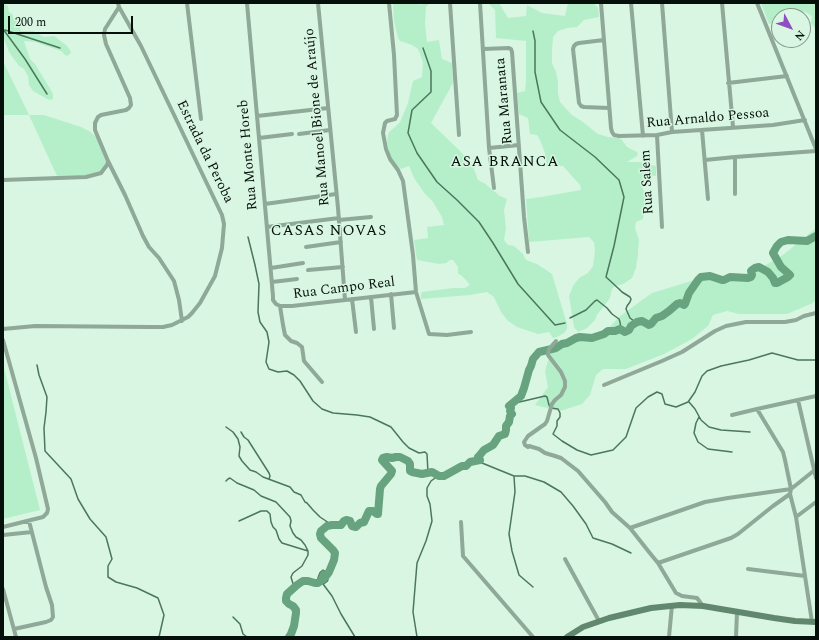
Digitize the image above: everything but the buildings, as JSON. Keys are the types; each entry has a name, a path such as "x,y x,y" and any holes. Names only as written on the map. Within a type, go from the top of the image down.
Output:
{"main road":[{"path":"567,637 583,627 600,621 651,608 680,605 703,606 795,621 814,622"}],"street":[{"path":"187,3 201,119"},
{"name":"Rua Monte Horeb","path":"247,3 270,268 274,300 276,304"},
{"name":"Rua Manoel Bione de Araújo","path":"318,3 339,219 345,300"},
{"path":"389,3 395,63 397,115 395,119 386,121 383,133 386,149 390,159 403,181 412,244 416,292 429,334 448,335 471,332"},
{"path":"450,3 459,135"},
{"path":"480,3 489,148 494,188"},
{"path":"601,3 604,40 609,108 584,107 579,103 573,49 574,46 579,43 604,40"},
{"path":"631,3 643,136"},
{"path":"662,3 672,132"},
{"path":"722,3 733,127"},
{"path":"705,160 816,150 757,3"},
{"path":"118,5 105,29 104,35 108,49 130,98 131,106 126,110 101,115 95,123 95,130 108,162 143,236 149,247 159,258 174,281 182,321"},
{"name":"Estrada da Peroba","path":"3,329 35,326 163,327 172,325 188,317 200,303 215,276 222,248 223,219 220,210 141,46 118,5"},
{"name":"Rua Maranata","path":"483,49 509,48 512,50 528,252"},
{"path":"728,83 787,76"},
{"path":"257,116 328,108"},
{"name":"Rua Arnaldo Pessoa","path":"609,108 612,132 617,136 657,135 672,132 773,125 805,120"},
{"path":"299,134 330,130"},
{"path":"702,130 708,199"},
{"path":"259,138 292,134"},
{"name":"Rua Salem","path":"657,135 662,227"},
{"path":"489,148 519,145"},
{"path":"735,157 735,194"},
{"path":"3,180 86,177 101,173 105,169 108,162"},
{"path":"265,204 336,194"},
{"path":"267,227 371,217"},
{"path":"306,247 341,242"},
{"path":"270,268 303,263"},
{"path":"308,270 342,267"},
{"path":"272,282 297,279"},
{"name":"Rua Campo Real","path":"276,304 280,306 292,306 416,292"},
{"path":"391,294 394,328"},
{"path":"371,297 374,329"},
{"path":"352,299 356,332"},
{"path":"280,306 285,335 290,341 297,343 302,348 304,361 322,382"},
{"path":"604,386 682,352 715,331 726,326 746,322 785,322 816,313"},
{"path":"3,340 36,458 48,509 47,513 43,517 3,528"},
{"path":"556,341 551,345 548,355 563,376 565,387 561,395 552,405 547,421 528,436 524,442 525,445 561,458 578,471 612,512 630,528 658,563 676,593 682,596 697,598 703,606"},
{"path":"732,415 816,396"},
{"path":"798,400 816,478"},
{"path":"757,409 783,452 791,489 790,494 796,517 814,622"},
{"path":"630,528 705,502 791,489 815,470"},
{"path":"658,563 731,538 790,494"},
{"path":"796,517 816,502"},
{"path":"14,629 46,622 51,620 53,617 52,605 29,521"},
{"path":"461,522 463,556 533,637"},
{"path":"3,535 32,532"},
{"path":"565,559 600,621"},
{"path":"748,569 805,576"},
{"path":"3,589 16,637"},
{"path":"669,637 672,606"},
{"path":"736,637 737,612"}],"shaded area":[{"path":"394,3 417,3 420,5 423,3 430,3 426,7 425,24 427,42 439,40 442,59 452,63 453,83 431,123 473,166 478,180 500,196 507,199 504,210 506,228 504,240 508,245 514,246 523,254 526,260 537,264 552,274 567,324 567,329 564,333 557,337 553,338 549,332 538,334 517,327 508,321 501,312 494,297 487,292 421,299 422,292 465,288 470,285 461,275 458,274 458,267 453,260 439,264 417,260 414,240 428,238 427,227 444,225 442,217 433,202 425,194 414,178 409,166 401,169 392,161 389,152 387,142 389,132 400,122 408,103 413,81 422,77 423,62 418,49 412,45 400,41 398,38 394,21"},
{"path":"484,3 499,3 508,18 526,16 527,5 542,13 565,16 568,3 594,3 598,8 599,17 584,20 577,27 558,31 553,37 552,63 556,72 560,102 572,115 598,134 619,138 627,147 637,152 637,156 627,162 640,162 656,166 656,176 646,175 641,185 647,197 643,219 636,222 635,228 639,240 638,257 632,278 612,289 610,298 595,320 587,328 578,332 574,327 569,296 573,286 579,278 588,273 593,266 595,251 594,242 589,237 529,242 526,199 581,190 580,185 563,166 546,166 545,153 540,140 537,135 530,134 528,118 519,114 517,93 525,91 526,41 496,38 495,10 489,4"},
{"path":"761,3 816,3 816,30 811,23 811,8 771,8 771,23 769,24"},
{"path":"3,4 8,6 9,12 13,15 13,19 18,22 21,31 33,31 44,37 54,36 70,50 71,53 67,56 61,51 35,42 24,41 30,59 35,64 49,87 53,94 53,99 49,100 33,91 29,85 28,76 24,69 19,66 9,52 3,36"},
{"path":"3,61 29,115 3,115"},
{"path":"29,115 44,115 89,131 96,137 105,157 105,166 100,171 87,175 57,176"},
{"path":"816,228 816,299 813,303 787,314 739,314 727,311 713,315 708,326 692,339 664,354 626,369 603,369 596,375 590,395 582,404 560,411 535,405 548,387 545,371 550,354 573,337 605,332 620,316 652,293 704,277 742,279 783,255"},
{"path":"3,364 40,510 3,519"},
{"path":"323,570 328,577 328,581 324,584 318,583 317,581 320,572"}],"waterway":[{"path":"3,29 25,59 47,94"},
{"path":"5,30 60,48"},
{"path":"533,31 535,41 535,72 541,102 560,130 595,157 619,180 624,197 606,277 622,292 630,297 631,299 626,309 630,318 637,322"},
{"path":"423,48 431,71 431,92 412,110 408,133 417,153 437,182 479,222 518,284 555,325 565,323"},
{"path":"289,637 294,626 296,610 286,601 287,594 303,581 318,583 329,572 335,553 321,538 321,531 327,526 341,525 346,520 350,521 352,526 356,527 360,523 364,522 369,511 373,511 378,514 380,489 392,471 382,460 383,458 400,457 408,461 410,464 410,471 412,472 422,474 432,472 439,476 444,476 462,466 466,466 470,462 480,460 478,457 484,450 493,445 499,436 505,434 506,426 512,414 509,406 521,396 533,359 539,352 556,348 580,337 592,338 608,331 620,329 625,332 637,322 642,321 649,325 656,318 662,316 677,304 680,303 684,305 689,293 701,277 710,276 722,280 730,277 748,278 752,275 751,271 759,267 768,272 775,283 777,283 790,275 781,267 773,253 777,246 781,242 788,240 807,241 816,236"},
{"path":"248,237 259,284 258,312 260,322 267,332 269,342 266,362 269,369 278,372 287,371 294,375 300,381 313,401 322,409 333,413 370,417 391,427 409,448 419,453 425,452 427,454 428,473"},
{"path":"570,318 586,310 597,300 619,319 621,329"},
{"path":"511,404 545,396 547,397 551,408 558,409 560,413 560,417 557,421 557,426 553,434 577,450 591,455 613,450 626,437 636,408 648,397 657,392 662,394 665,404 676,407 688,402 695,392 702,376 707,371 721,366 772,353 798,360 816,360"},
{"path":"37,365 47,397 44,428 45,451 71,479 78,499 90,519 106,537 112,559 108,566 108,577 116,582 137,588 158,598 164,615 159,637"},
{"path":"689,402 701,420 709,427 721,430 750,432"},
{"path":"699,417 694,433 698,442 708,449 732,452"},
{"path":"226,427 233,432 238,439 240,447 239,456 250,470 263,477 290,487 294,492 301,495 305,502 320,517 332,525"},
{"path":"241,432 248,440 269,473 269,479"},
{"path":"479,461 514,476 525,476 544,482 561,492 586,524 593,538 612,544 631,553"},
{"path":"417,637 413,612 417,563 432,521 427,488 431,481 438,476"},
{"path":"514,476 515,492 509,534 519,575 533,587"},
{"path":"226,481 230,478 237,483 254,490 261,496 276,502 290,517 290,526 293,533 301,540 308,551 308,555 302,566 293,573 291,577 294,587"},
{"path":"239,521 261,511 267,511 270,514 273,527 282,543 308,551"},
{"path":"323,584 332,596 355,637"},
{"path":"233,617 240,624 243,634 247,637"}],"district":[{"name":"ASA BRANCA","path":"505,163"},
{"name":"CASAS NOVAS","path":"329,232"}]}
